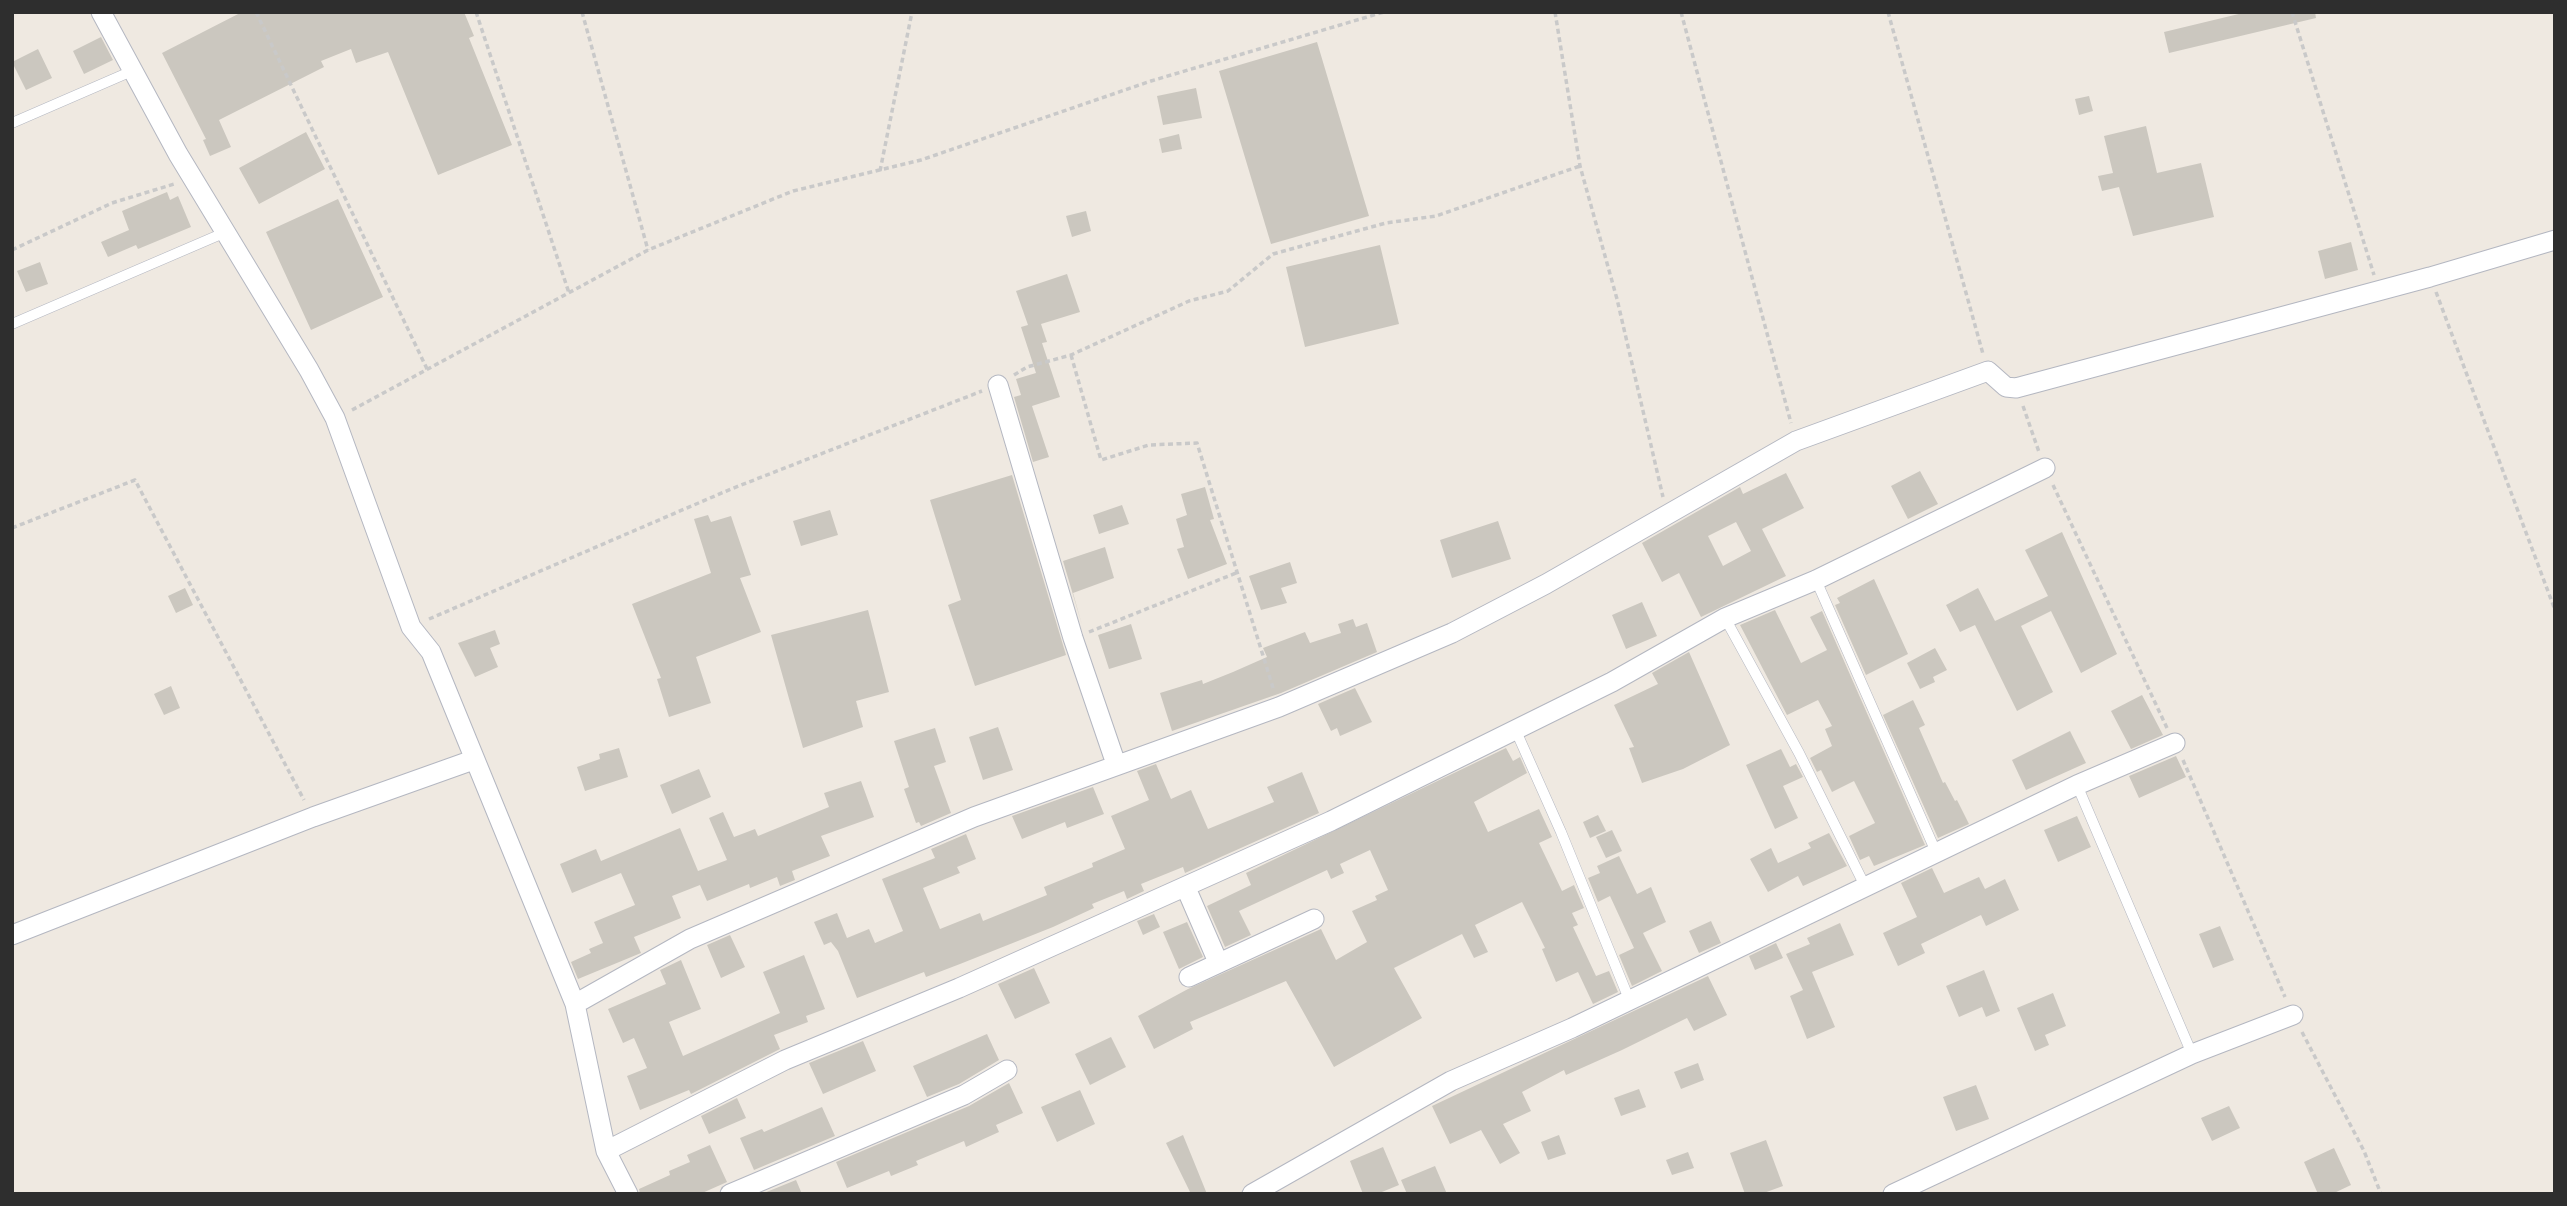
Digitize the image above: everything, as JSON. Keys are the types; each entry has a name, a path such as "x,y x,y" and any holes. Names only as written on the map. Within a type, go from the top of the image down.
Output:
{"street":[{"path":"101,12 193,178 335,418 411,626 431,652 575,1004 606,1151 628,1194"},
{"path":"575,1004 690,939 974,817 1279,707 1452,633 1667,516 1796,441 1988,371 2006,387 2016,388 2430,277 2555,240"},
{"path":"998,385 1073,638 1116,764"},
{"path":"606,1151 785,1060 959,988 1186,888 1516,731 1612,682 1725,618 1816,580 2045,468"},
{"path":"1252,1194 1451,1081 1738,950 2077,785 2175,743"},
{"path":"12,935 313,817 473,760"},
{"path":"1186,888 1218,962"},
{"path":"1189,977 1314,919"},
{"path":"1893,1194 2192,1054 2293,1015"},
{"path":"730,1194 964,1095 1007,1070"}],"lane":[{"path":"12,123 132,71"},
{"path":"12,324 226,232"},
{"path":"1816,580 1936,852"},
{"path":"1725,618 1799,753 1865,886"},
{"path":"1516,731 1561,832 1629,999"},
{"path":"2077,785 2192,1054"}],"path":[{"path":"256,12 428,371"},
{"path":"476,12 569,293"},
{"path":"582,12 648,250"},
{"path":"880,171 912,12"},
{"path":"335,418 428,371 648,250 793,191 880,171 1151,81 1384,12"},
{"path":"1555,12 1580,166 1617,299 1667,516"},
{"path":"1681,12 1796,441"},
{"path":"1888,12 1988,371"},
{"path":"2292,12 2378,290"},
{"path":"12,250 112,203 193,178"},
{"path":"2430,277 2555,610"},
{"path":"1071,355 1101,460 1149,445 1197,443 1279,707"},
{"path":"2016,388 2045,468 2175,743 2293,1015 2364,1151 2381,1194"},
{"path":"12,528 135,480 313,817"},
{"path":"1073,638 1149,611 1237,573"},
{"path":"2547,592 2555,590"}],"building":[{"path":"242,12 464,12 474,36 469,38 512,145 438,175 388,52 356,63 351,49 321,61 324,67 219,120 231,147 210,156 203,140 206,139 162,53"},
{"path":"2247,12 2315,12 2316,18 2169,53 2164,32"},
{"path":"101,37 113,60 84,74 73,51"},
{"path":"1317,42 1369,216 1271,244 1219,71"},
{"path":"38,49 52,78 26,90 12,62"},
{"path":"1196,88 1202,118 1163,125 1157,96"},
{"path":"2089,96 2093,111 2079,115 2075,99"},
{"path":"2146,126 2157,173 2201,163 2214,217 2133,236 2119,187 2102,191 2098,176 2113,173 2104,136"},
{"path":"306,132 325,169 259,204 239,168"},
{"path":"1179,134 1182,149 1162,153 1159,139"},
{"path":"167,192 170,200 178,196 191,227 138,249 136,245 108,257 101,242 129,230 122,211"},
{"path":"338,199 383,297 311,330 266,232"},
{"path":"1086,211 1091,231 1072,237 1066,216"},
{"path":"2351,242 2358,270 2325,279 2318,251"},
{"path":"1380,245 1399,324 1305,347 1286,267"},
{"path":"40,262 48,284 26,292 17,271"},
{"path":"1067,274 1080,312 1041,324 1047,342 1042,343 1060,397 1032,406 1049,457 1033,462 1014,397 1021,395 1016,379 1036,373 1021,327 1028,325 1016,291"},
{"path":"1920,471 1938,504 1908,519 1891,486"},
{"path":"1786,473 1804,508 1762,529 1786,576 1701,617 1679,573 1662,582 1642,543 1740,487 1743,494","holes":["1736,522 1751,551 1723,566 1708,536"]},
{"path":"1012,475 1066,655 975,686 948,605 961,600 930,500"},
{"path":"1205,487 1214,519 1210,520 1227,564 1188,579 1177,549 1184,547 1176,519 1187,515 1181,494"},
{"path":"1122,505 1129,524 1099,534 1093,515"},
{"path":"830,510 838,535 801,546 793,521"},
{"path":"708,515 711,522 731,516 751,575 740,578 761,632 696,657 711,703 669,717 657,679 661,678 632,604 711,573 694,519"},
{"path":"1498,521 1511,559 1452,578 1440,540"},
{"path":"2062,532 2117,654 2081,673 2051,611 2021,626 2053,692 2017,711 1975,625 1960,632 1946,605 1978,588 1995,621 2048,596 2025,550"},
{"path":"1105,547 1114,578 1073,593 1082,625 1063,561"},
{"path":"1290,562 1297,583 1281,588 1287,603 1261,610 1249,576"},
{"path":"1874,579 1908,654 1866,675 1835,605 1840,603 1837,598"},
{"path":"185,588 193,605 176,613 168,596"},
{"path":"1642,602 1657,636 1626,649 1612,615"},
{"path":"868,610 889,692 856,701 863,727 803,748 771,635"},
{"path":"1775,610 1801,663 1827,650 1810,617 1822,611 1925,845 1874,866 1869,856 1860,860 1849,836 1875,823 1854,781 1832,792 1821,770 1817,772 1810,758 1832,746 1825,729 1832,726 1818,700 1787,715 1740,625"},
{"path":"1353,619 1356,627 1367,623 1377,652 1281,693 1172,731 1160,693 1202,680 1203,684 1233,672 1267,657 1263,648 1305,632 1310,643 1341,633 1338,624"},
{"path":"1131,624 1142,659 1109,669 1098,635"},
{"path":"495,630 500,644 490,648 498,667 475,677 458,643"},
{"path":"1935,648 1947,670 1933,677 1935,682 1920,689 1907,663"},
{"path":"1689,652 1730,745 1683,769 1642,783 1629,748 1634,747 1614,705 1658,684 1652,673"},
{"path":"171,686 180,708 164,715 154,694"},
{"path":"1355,688 1372,722 1340,736 1337,728 1331,731 1318,704"},
{"path":"2142,695 2163,735 2131,749 2111,711"},
{"path":"1913,700 1925,725 1919,728 1943,783 1945,782 1955,801 1957,800 1969,824 1938,838 1883,715"},
{"path":"998,727 1013,770 983,780 969,737"},
{"path":"935,728 946,762 934,766 951,813 921,826 919,822 916,823 904,789 909,787 894,741"},
{"path":"2070,731 2086,763 2026,790 2012,760"},
{"path":"619,748 628,777 585,791 577,767 600,759 599,754"},
{"path":"1506,748 1513,761 1520,757 1527,773 1474,802 1488,832 1539,809 1552,837 1539,843 1562,891 1574,885 1584,908 1572,913 1578,925 1573,927 1596,976 1609,971 1618,992 1593,1004 1578,972 1556,982 1542,949 1545,948 1522,902 1475,925 1488,952 1474,958 1462,934 1394,968 1422,1018 1334,1067 1286,981 1190,1022 1193,1029 1154,1049 1138,1016 1188,989 1321,929 1336,960 1367,942 1352,911 1377,900 1375,896 1388,890 1370,850 1340,864 1344,873 1331,879 1327,870 1239,911 1251,935 1225,947 1207,906 1251,885 1246,873"},
{"path":"1781,749 1790,767 1796,764 1803,777 1783,786 1798,818 1775,829 1746,765"},
{"path":"2176,756 2186,777 2139,798 2129,776"},
{"path":"1156,764 1171,799 1191,790 1208,829 1274,802 1267,787 1302,772 1319,813 1185,873 1183,867 1141,884 1144,891 1127,899 1124,891 1092,904 1094,908 1053,927 926,977 924,972 857,998 838,951 831,942 824,945 814,922 837,913 847,938 869,929 875,943 903,931 882,879 935,858 931,849 966,834 976,859 957,867 960,873 923,888 940,929 980,913 983,921 1047,895 1044,887 1093,867 1092,863 1125,849 1111,816 1149,800 1137,771"},
{"path":"699,769 711,797 672,814 660,785"},
{"path":"861,781 874,817 821,836 830,856 792,871 795,880 780,886 777,877 750,888 749,884 707,901 700,885 672,896 681,918 634,937 641,953 578,979 571,962 591,953 589,949 603,943 594,922 635,905 621,873 572,893 560,864 596,849 601,861 680,828 698,871 727,860 709,818 723,812 734,837 755,829 758,836 829,807 824,793"},
{"path":"1093,787 1104,814 1067,828 1065,822 1022,839 1012,816"},
{"path":"1598,815 1606,831 1590,838 1583,822"},
{"path":"2077,816 2091,847 2058,862 2044,830"},
{"path":"1612,830 1622,851 1606,858 1596,837"},
{"path":"1829,833 1847,866 1803,886 1798,876 1768,892 1750,859 1771,848 1778,863 1811,848 1808,843"},
{"path":"1619,856 1637,894 1651,887 1666,922 1643,933 1662,971 1632,986 1619,955 1634,948 1610,896 1598,902 1588,878 1600,873 1597,866"},
{"path":"1932,868 1944,893 1979,877 1985,889 2005,879 2019,910 1986,926 1981,915 1921,944 1925,953 1898,966 1883,933 1917,917 1901,883"},
{"path":"1154,914 1160,927 1143,935 1137,921"},
{"path":"1711,921 1721,943 1699,953 1689,931"},
{"path":"1187,922 1203,957 1179,969 1163,932"},
{"path":"1840,923 1854,955 1812,972 1835,1027 1807,1039 1790,996 1803,990 1786,954 1810,944 1807,938"},
{"path":"2220,926 2234,960 2213,968 2199,934"},
{"path":"730,935 745,967 721,978 707,945"},
{"path":"1776,943 1783,958 1755,970 1749,956"},
{"path":"804,955 825,1009 806,1016 808,1022 774,1035 780,1049 691,1094 689,1090 640,1110 627,1076 647,1068 634,1038 623,1043 608,1009 666,984 660,970 681,960 701,1009 669,1022 683,1056 780,1013 763,972"},
{"path":"1034,968 1050,1003 1015,1019 998,984"},
{"path":"1984,970 2000,1011 1986,1017 1982,1007 1959,1017 1946,986"},
{"path":"1708,976 1727,1015 1694,1031 1687,1018 1566,1075 1564,1070 1522,1092 1531,1111 1503,1124 1520,1153 1500,1164 1481,1130 1450,1144 1432,1106"},
{"path":"2053,993 2066,1026 2045,1035 2049,1045 2035,1051 2017,1008"},
{"path":"987,1034 999,1060 959,1084 927,1097 913,1066"},
{"path":"1111,1037 1126,1067 1090,1085 1075,1054"},
{"path":"863,1041 876,1071 823,1094 809,1063"},
{"path":"1698,1063 1704,1080 1681,1089 1674,1072"},
{"path":"1009,1083 1023,1113 996,1125 999,1132 966,1147 964,1141 916,1161 918,1165 891,1176 889,1171 847,1188 836,1162 969,1106"},
{"path":"1976,1085 1989,1119 1956,1131 1943,1097"},
{"path":"1639,1089 1646,1107 1621,1116 1614,1098"},
{"path":"1080,1090 1095,1124 1057,1142 1041,1107"},
{"path":"737,1098 746,1118 709,1134 701,1116"},
{"path":"2229,1106 2240,1128 2212,1141 2201,1118"},
{"path":"822,1107 835,1136 754,1170 740,1138 762,1129 764,1132"},
{"path":"1183,1135 1207,1194 1191,1194 1166,1143"},
{"path":"1559,1135 1566,1154 1548,1160 1541,1142"},
{"path":"1766,1140 1783,1186 1761,1194 1745,1194 1730,1153"},
{"path":"710,1145 727,1182 700,1194 640,1194 639,1189 670,1175 669,1171 690,1162 687,1155"},
{"path":"1383,1147 1399,1185 1377,1194 1363,1194 1350,1161"},
{"path":"2334,1148 2351,1185 2332,1194 2318,1194 2304,1162"},
{"path":"1688,1152 1694,1168 1672,1175 1666,1160"},
{"path":"1435,1166 1447,1194 1407,1194 1401,1180"},
{"path":"796,1180 802,1194 764,1194 764,1193"}]}
